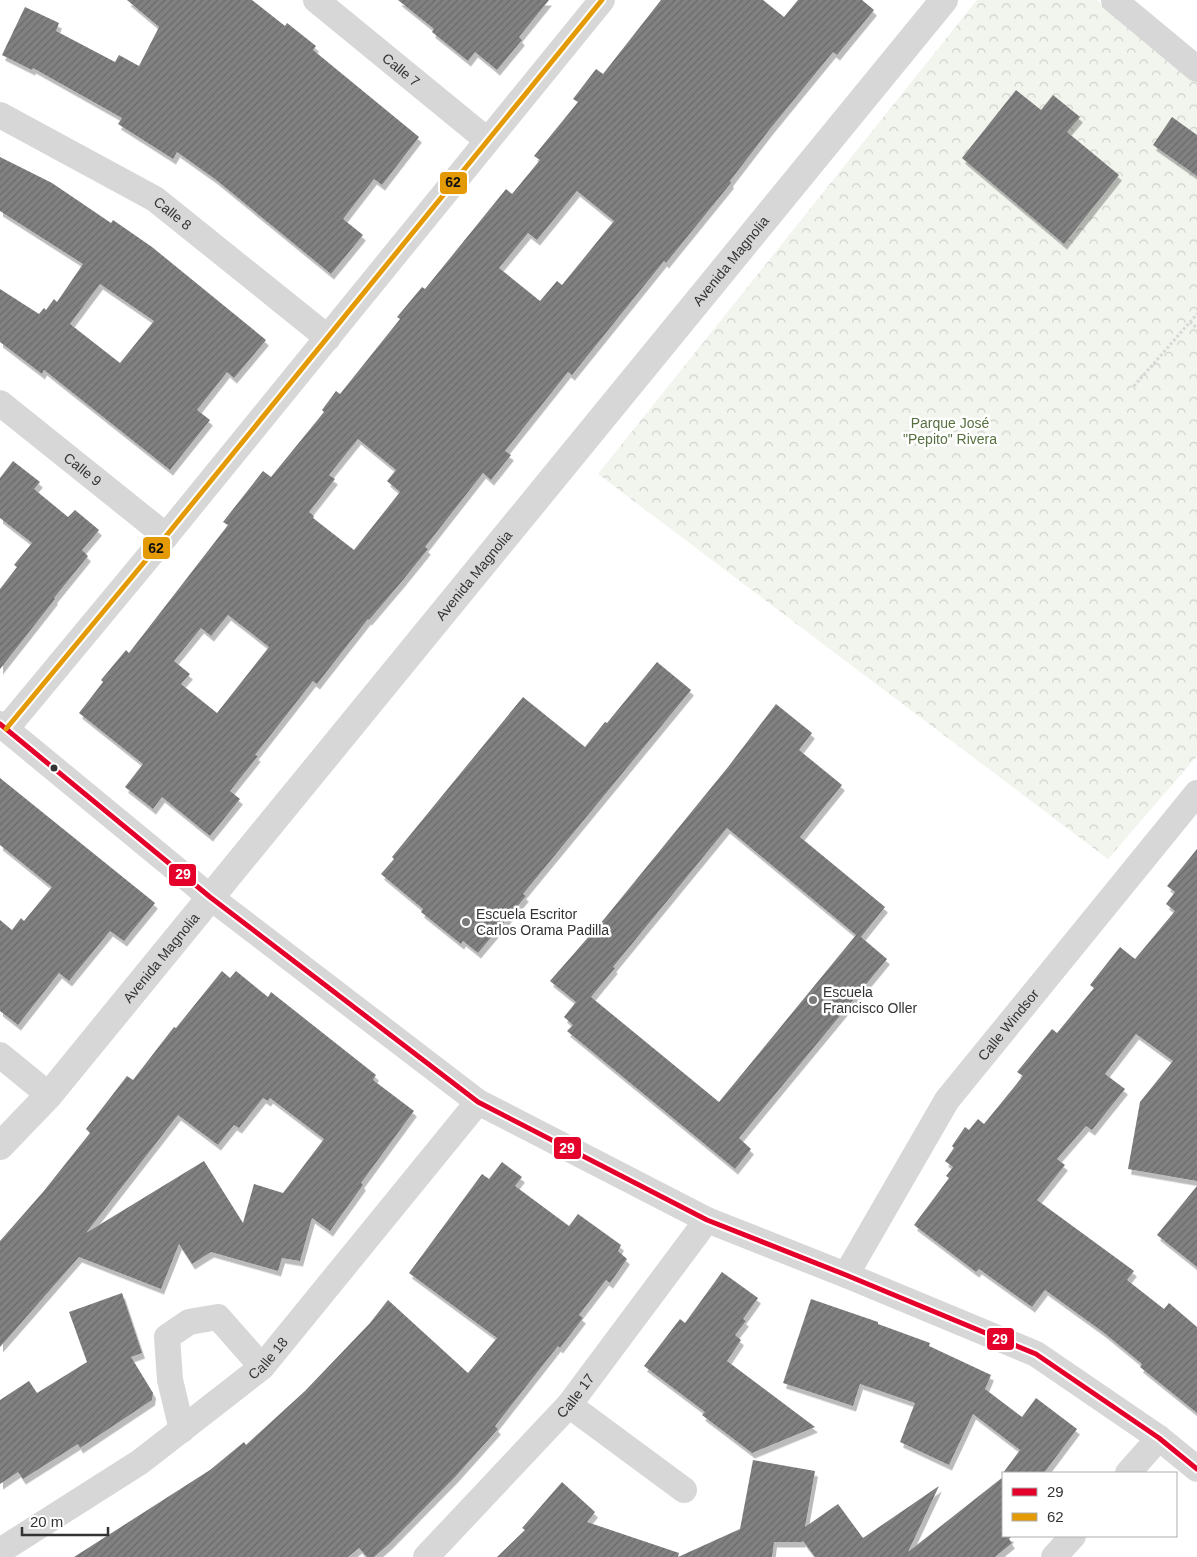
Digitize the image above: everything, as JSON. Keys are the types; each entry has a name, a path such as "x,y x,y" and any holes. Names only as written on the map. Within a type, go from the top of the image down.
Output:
{"street":[{"name":"Calle 7","path":"316,0 487,140"},
{"path":"602,0 166,536 3,726 210,897 478,1102 707,1220 1036,1354 1159,1438 1197,1469"},
{"name":"Avenida Magnolia","path":"0,1146 49,1095 944,0"},
{"path":"1114,0 1197,69"},
{"name":"Calle 8","path":"0,115 156,199 328,338"},
{"name":"Calle 9","path":"0,403 166,536"},
{"name":"Calle Windsor","path":"846,1275 946,1100 1197,793"},
{"path":"0,1055 49,1095"},
{"name":"Calle 18","path":"0,1550 140,1462 262,1367 478,1102"},
{"name":"Calle 17","path":"426,1557 569,1405 707,1220"},
{"path":"182,1430 170,1380 167,1337 189,1322 218,1317 262,1367"},
{"path":"569,1405 684,1490"},
{"path":"1129,1472 1159,1438"},
{"path":"1054,1557 1072,1537"}],"path":[{"path":"1134,386 1197,314"},
{"path":"1190,322 1197,328"}],"green space":[{"name":"Parque José \"Pepito\" Rivera","path":"977,0 1097,0 1197,83 1197,756 1108,859 598,474"}],"building":[{"path":"127,0 252,0 285,26 287,23 316,46 313,50 419,137 382,185 374,179 343,219 363,235 331,274 215,179 177,152 173,159 118,124 122,118 33,68 32,70 2,55 25,7 59,23 56,31 115,62 119,55 139,66 159,27"},
{"path":"398,0 549,0 519,37 522,40 497,70 475,52 468,61 432,32 434,29"},
{"path":"661,0 763,0 784,17 798,0 862,0 874,10 837,55 833,52 770,129 730,181 731,183 666,263 664,261 572,375 568,372 505,451 511,455 491,480 483,473 425,547 428,549 403,580 368,619 317,684 313,681 255,755 258,756 230,791 240,799 210,836 162,797 153,809 125,787 143,764 79,713 103,682 101,680 126,650 129,653 228,525 223,522 263,471 271,477 324,412 322,410 336,391 340,394 400,319 397,317 422,287 425,289 506,189 512,194 540,160 534,156 578,102 573,99 596,69 603,74","holes":["577,191 614,221 562,285 557,281 540,301 499,268 528,233 537,240","358,439 396,470 387,481 400,492 354,550 313,518 314,516 309,512 335,479 329,475","228,615 269,647 217,713 181,684 190,674 174,661 201,628 211,636"]},
{"path":"1016,90 1041,110 1053,95 1080,117 1067,132 1119,175 1064,244 962,158"},
{"path":"1172,117 1197,135 1197,176 1153,145"},
{"path":"0,157 52,183 111,223 113,220 152,247 266,340 234,378 227,372 197,410 210,420 170,470 44,370 42,374 0,342 0,289 39,314 44,308 46,310 54,299 57,302 83,264 0,211","holes":["100,284 154,321 120,363 70,324"]},
{"path":"13,461 40,482 34,489 68,517 75,510 99,530 82,550 88,556 0,669 0,589 17,567 14,565 32,543 0,518 0,478"},
{"path":"657,662 691,690 523,894 526,896 478,953 463,941 461,944 421,912 423,909 381,874 394,859 392,857 523,697 585,747"},
{"path":"776,704 812,733 799,750 842,785 800,837 885,907 861,937 887,959 739,1138 751,1149 735,1169 567,1031 573,1025 564,1017 576,1002 550,981 605,918 728,767","holes":["727,828 856,935 719,1102 591,997 615,968 613,967"]},
{"path":"0,778 155,903 124,941 110,931 69,981 59,973 18,1025 0,1011 0,920 12,930 21,918 24,921 52,887 0,845"},
{"path":"1197,849 1197,1181 1128,1169 1140,1102 1173,1061 1136,1034 1105,1074 1125,1089 1092,1130 1086,1126 1057,1159 1065,1165 1037,1200 1134,1271 1127,1280 1164,1309 1169,1303 1197,1327 1197,1413 1140,1367 1142,1364 1103,1332 1045,1290 1032,1307 979,1269 976,1272 914,1225 949,1178 946,1176 953,1167 945,1161 954,1148 952,1146 965,1127 969,1130 978,1119 984,1124 1023,1076 1017,1072 1052,1029 1057,1033 1094,988 1090,985 1120,947 1135,959 1175,911 1166,904 1175,892 1167,886"},
{"path":"222,971 230,978 236,971 268,997 271,992 376,1075 373,1080 414,1111 361,1183 363,1185 330,1231 312,1218 300,1261 282,1258 278,1271 211,1252 192,1264 179,1244 161,1289 79,1257 0,1347 0,1241 43,1192 90,1133 86,1129 127,1076 133,1080 174,1027 176,1028","holes":["263,1098 268,1101 270,1098 324,1139 283,1193 254,1184 243,1223 204,1161 86,1233 178,1115 218,1145 234,1125 239,1128"]},
{"path":"502,1162 522,1177 515,1186 569,1226 578,1214 621,1245 618,1251 627,1259 610,1283 606,1280 579,1315 583,1318 560,1348 558,1346 495,1426 498,1429 455,1477 389,1544 374,1557 367,1557 359,1548 348,1557 74,1557 210,1470 244,1442 246,1445 305,1391 370,1323 388,1300 468,1373 497,1338 409,1273 482,1174 489,1179"},
{"path":"1197,1186 1197,1267 1157,1235"},
{"path":"722,1272 758,1298 743,1319 746,1321 735,1335 741,1340 727,1361 815,1427 752,1453 702,1415 705,1412 644,1366 680,1319 685,1323"},
{"path":"122,1293 142,1353 131,1357 153,1393 152,1400 80,1448 78,1444 23,1479 18,1472 0,1484 0,1400 29,1381 37,1393 87,1362 69,1312"},
{"path":"811,1299 878,1322 878,1324 930,1343 929,1346 991,1375 985,1389 1022,1417 1036,1398 1077,1429 1045,1472 1004,1472 1020,1450 973,1414 949,1465 900,1442 915,1403 860,1384 853,1406 783,1383"},
{"path":"753,1460 815,1471 805,1527 838,1504 863,1538 939,1486 908,1552 1002,1478 1002,1537 1011,1537 1009,1539 1012,1543 995,1557 815,1557 803,1541 774,1542 772,1557 678,1557 740,1529"},
{"path":"562,1482 595,1512 587,1522 679,1553 678,1557 497,1557 525,1530 522,1528"}],"transit line":[{"name":"62","path":"6,729 166,536 602,0"},
{"name":"29","path":"0,724 210,897 478,1102 707,1220 1036,1354 1159,1438 1197,1469"}],"place":[{"name":"Escuela Escritor Carlos Orama Padilla","path":"466,922"},
{"name":"Escuela Francisco Oller","path":"813,1000"}]}
